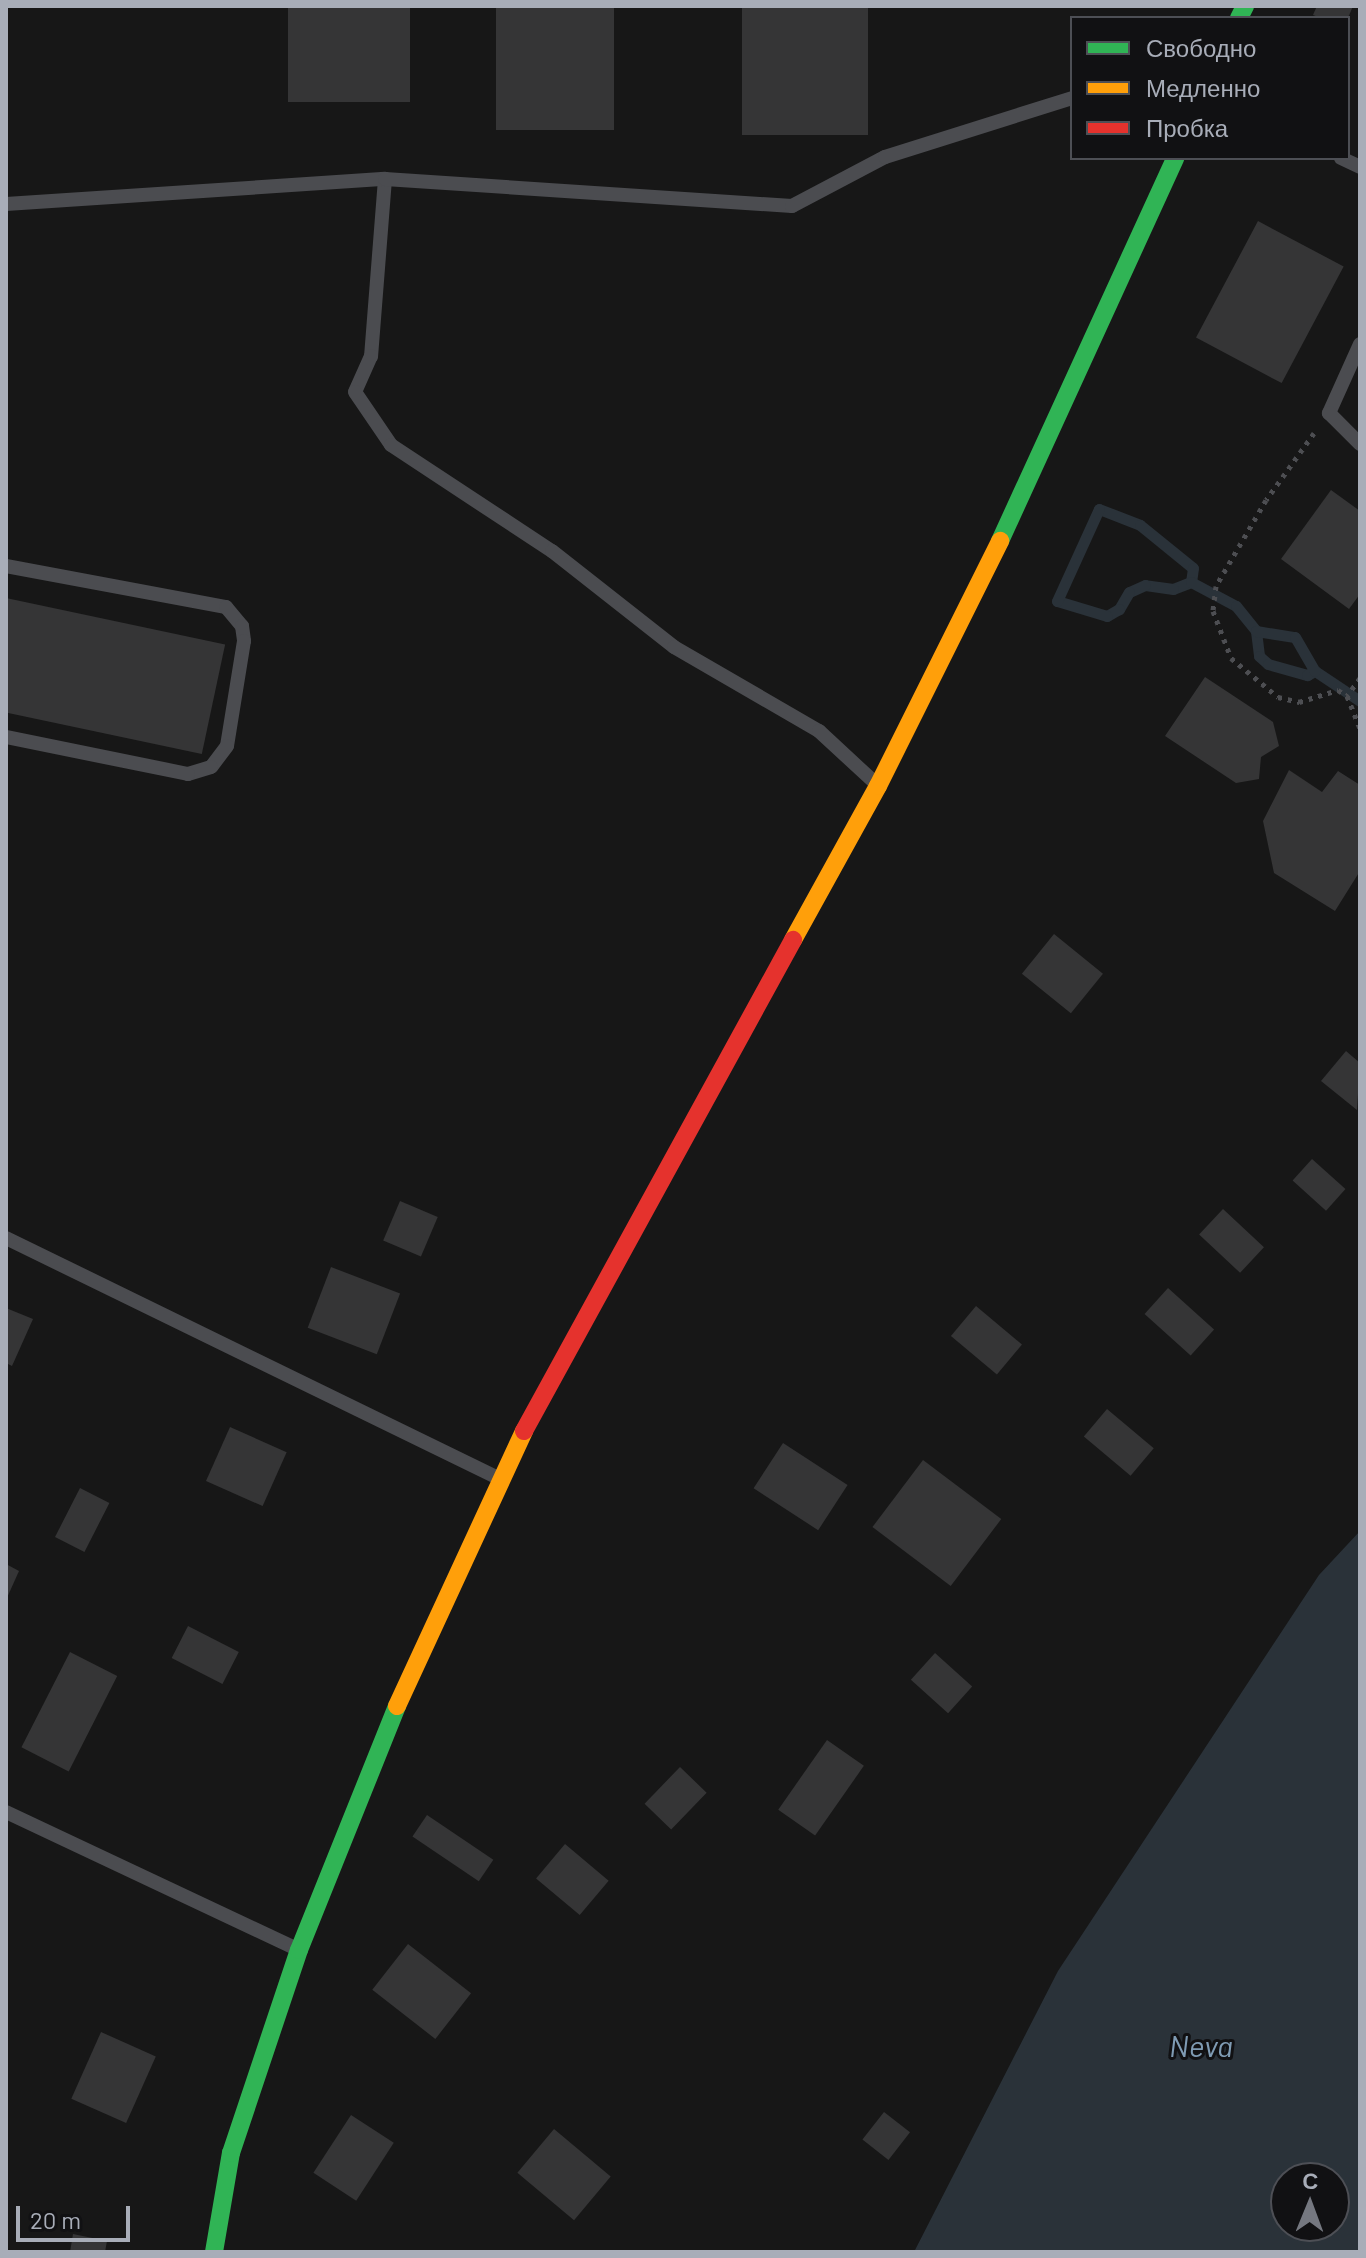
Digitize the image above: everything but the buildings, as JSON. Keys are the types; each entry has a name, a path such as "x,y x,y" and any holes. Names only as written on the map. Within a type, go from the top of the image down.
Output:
{"street":[{"path":"214,2252 231,2153 299,1950 401,1697 498,1478 878,786 1004,533 1174,160"}],"lane":[{"path":"6,204 385,179 792,206 885,157 1070,99"},
{"path":"385,179 371,356 355,392 391,445 552,551 674,647 819,731 878,786"},
{"path":"1360,344 1329,413 1360,444"},
{"path":"6,566 226,607 242,626 244,641 227,746 211,767 188,774 6,737"},
{"path":"6,1238 498,1478"},
{"path":"6,1812 157,1887 299,1950"}],"path":[{"path":"1329,413 1266,500 1216,586 1213,611 1231,658 1278,697 1299,702 1338,690 1348,696 1360,729"},
{"path":"1348,696 1360,678"}],"water":[{"name":"Neva","path":"1360,1531 1360,2252 914,2252 1058,1971 1319,1575"}],"waterway":[{"path":"1099,509 1140,525 1193,568 1191,582 1173,589 1145,585 1129,592 1119,609 1107,616 1057,601 1099,509"},
{"path":"1191,582 1236,606 1256,631 1259,656 1268,664 1307,675 1315,671 1360,701"},
{"path":"1256,631 1295,637 1315,671"}],"traffic: fast":[{"path":"1240,16 1245,6"},
{"path":"1000,541 1174,160"},
{"path":"214,2252 231,2153 299,1950 397,1706"}],"traffic: slow":[{"path":"793,940 878,786 1000,541"},
{"path":"397,1706 524,1431"}],"traffic: jam":[{"path":"524,1431 793,940"}]}
